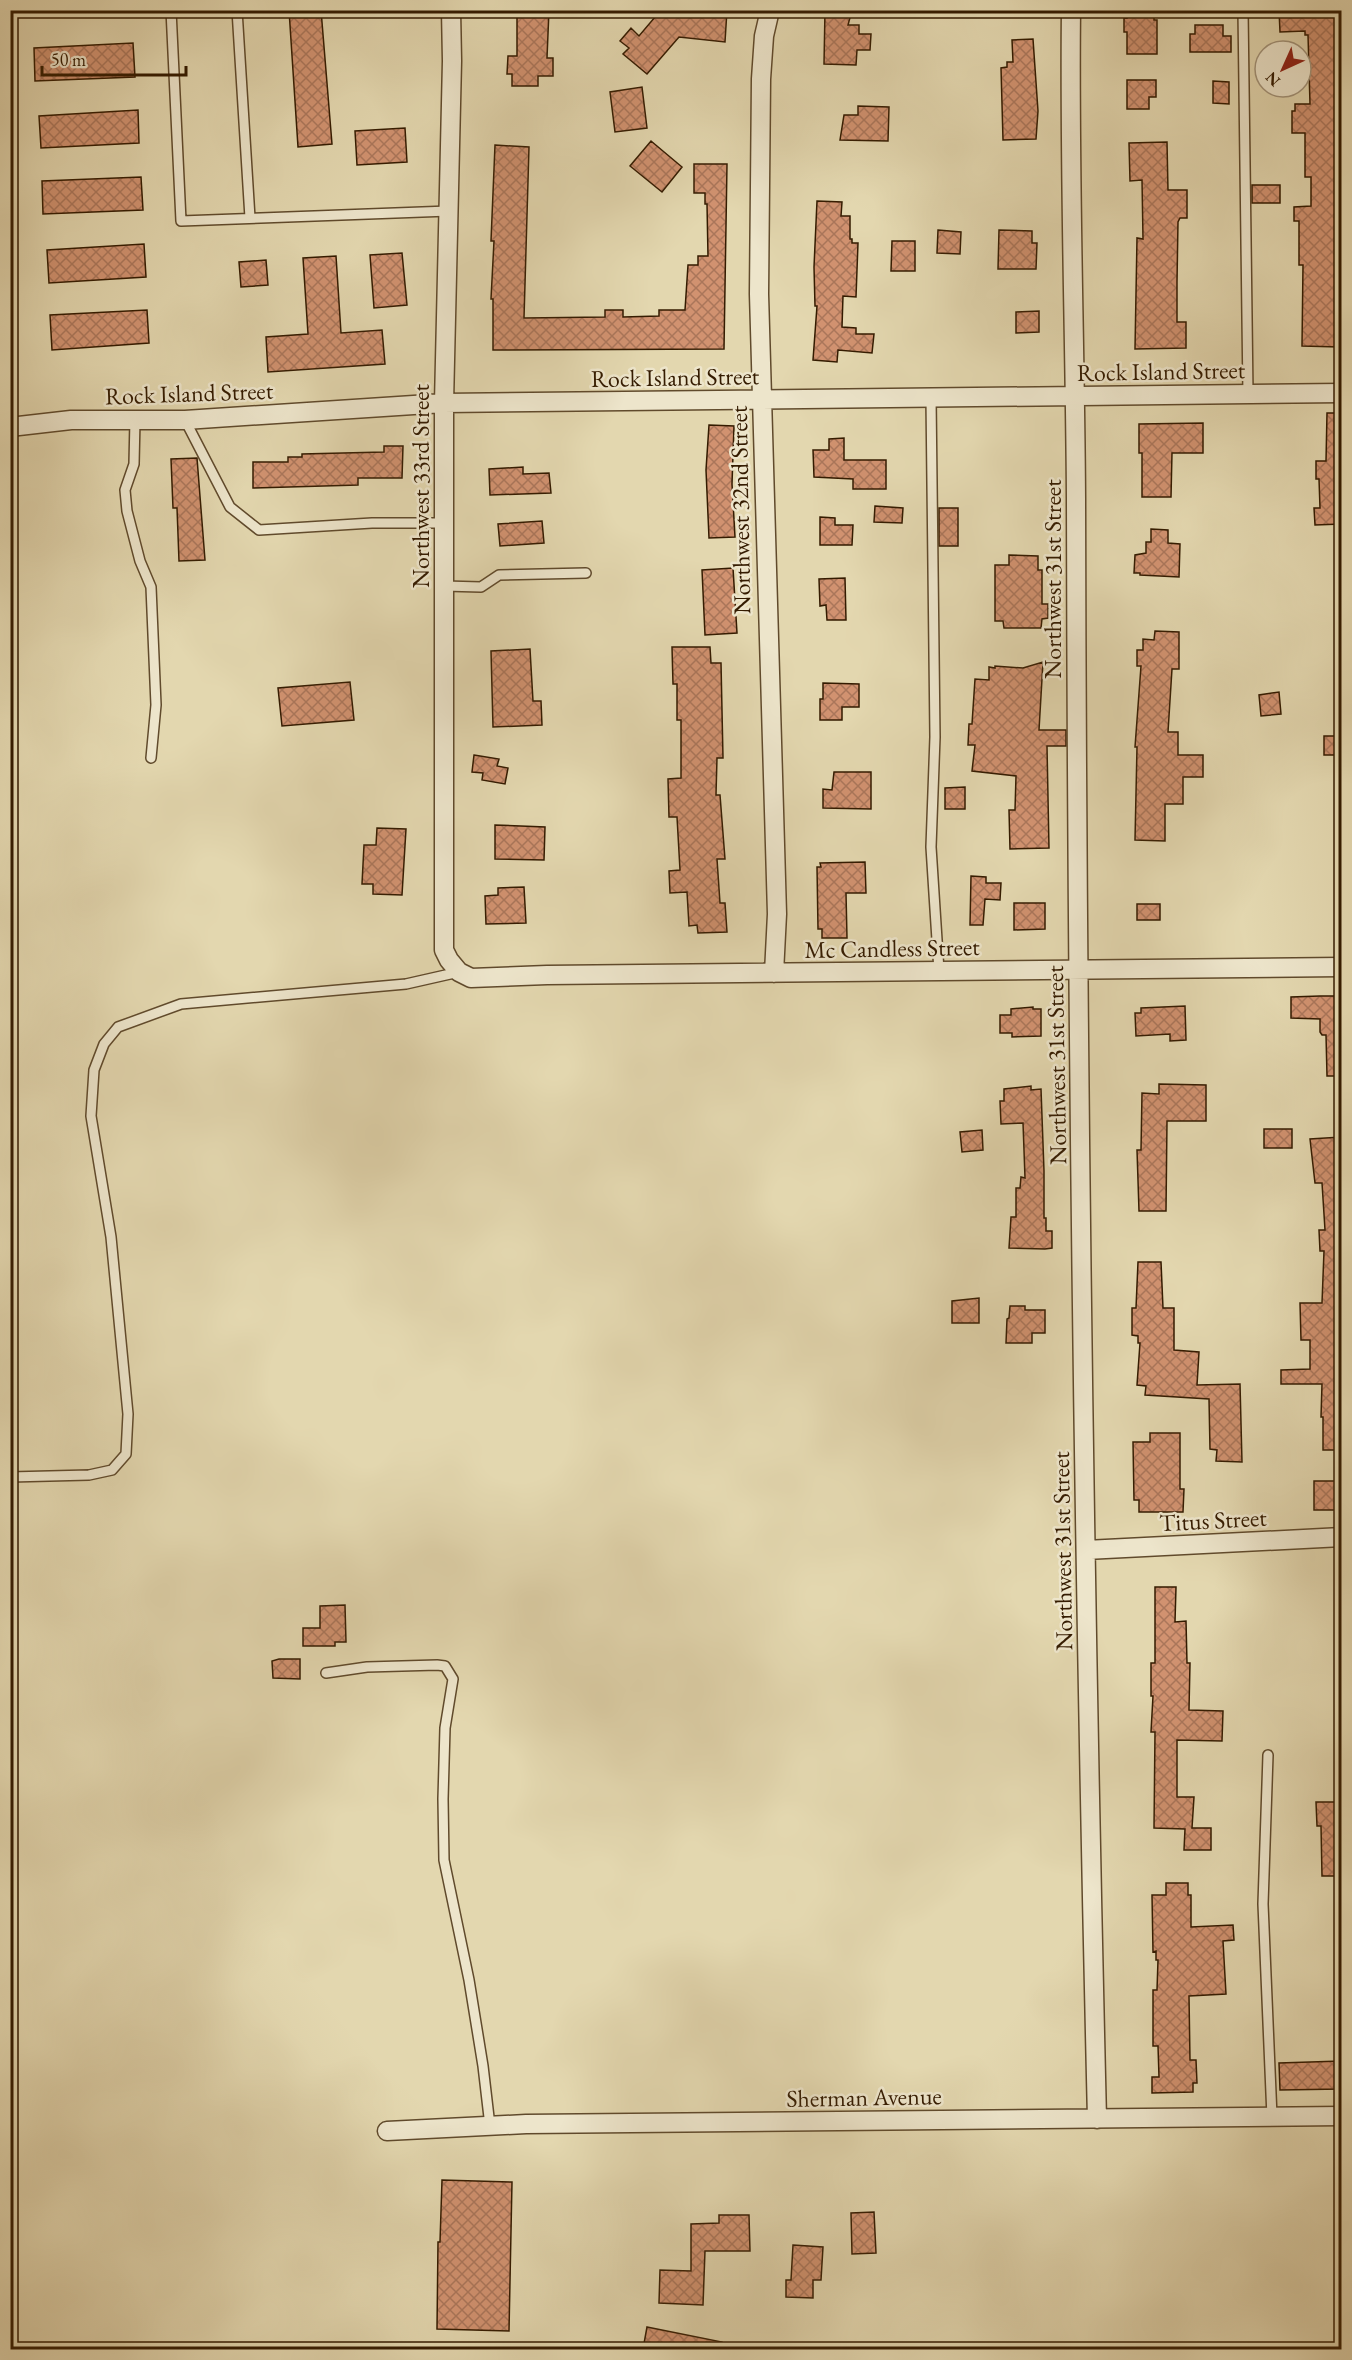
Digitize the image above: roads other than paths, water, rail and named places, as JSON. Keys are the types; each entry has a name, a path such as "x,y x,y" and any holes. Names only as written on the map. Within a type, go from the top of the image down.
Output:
{"street":[{"name":"Northwest 33rd Street","path":"451,10 452,62 444,403 444,950 454,966"},
{"name":"Northwest 32nd Street","path":"770,10 764,36 761,79 759,294 777,914 774,973"},
{"name":"Northwest 31st Street","path":"1071,10 1070,125 1076,396 1079,970 1088,1767 1097,2119"},
{"name":"Rock Island Street","path":"10,427 71,420 185,420 444,403 1341,393"},
{"name":"Mc Candless Street","path":"454,966 471,978 1341,967"},
{"name":"Titus Street","path":"1086,1550 1341,1537"},
{"name":"Sherman Avenue","path":"387,2131 490,2126 1341,2116"}],"lane":[{"path":"171,10 181,221 449,211"},
{"path":"237,10 250,218"},
{"path":"1243,10 1248,394"},
{"path":"931,398 935,737 931,847 939,971"},
{"path":"135,420 134,464 125,490 127,511 140,561 151,587 156,705 151,758"},
{"path":"185,420 230,507 259,530 372,523 444,523"},
{"path":"444,586 481,587 499,575 586,573"},
{"path":"10,1477 89,1474 112,1470 126,1454 128,1414 111,1238 91,1116 94,1070 104,1044 118,1027 180,1004 406,984 454,966"},
{"path":"326,1673 367,1667 437,1665 445,1666 453,1679 445,1728 444,1860 469,1980 490,2126"},
{"path":"1268,1755 1263,1904 1272,2117"}]}
